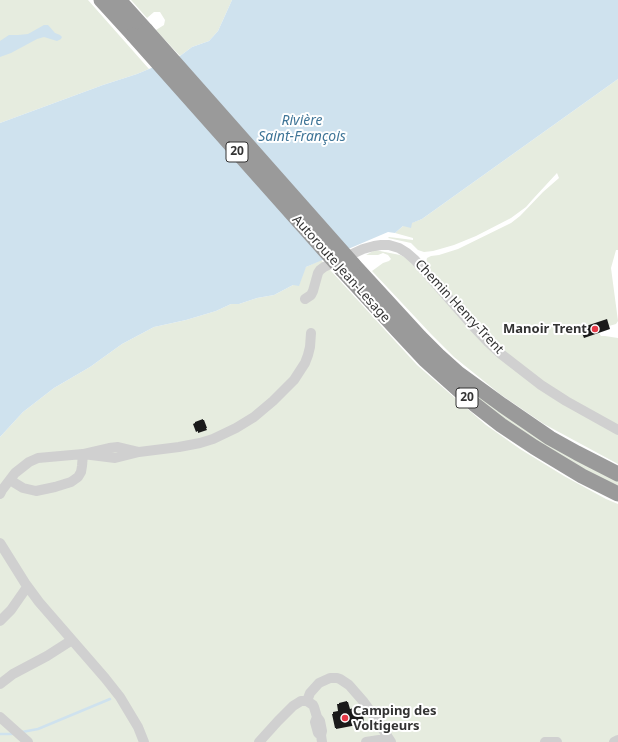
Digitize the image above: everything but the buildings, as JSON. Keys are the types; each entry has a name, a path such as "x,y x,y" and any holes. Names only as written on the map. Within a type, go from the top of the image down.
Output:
{"highway":[{"name":"Autoroute Jean-Lesage","path":"101,0 139,33 348,267 421,356 454,388 517,436 582,476 618,494"},
{"name":"Autoroute Jean-Lesage","path":"119,0 139,33"},
{"name":"Autoroute Jean-Lesage","path":"348,267 458,373 550,438 618,474"}],"lane":[{"name":"Chemin Henry-Trent","path":"305,299 311,295 318,273 324,267 363,249 374,246 389,245 398,248 415,260 488,342 501,354 566,401 618,430"},
{"path":"0,494 15,473 29,462 38,458 83,454 118,447 139,452 189,445 211,440 236,428 254,417 288,386 304,363 310,348 311,333"},
{"path":"10,480 23,488 36,491 49,489 71,482 78,477 81,472 83,454"},
{"path":"0,543 39,602 102,674 120,697 135,721 144,742"},
{"path":"0,621 11,610 28,587"},
{"path":"0,684 13,674 72,640"},
{"path":"307,701 310,693 319,683 330,678 340,679 349,685 363,701 390,742"},
{"path":"259,742 293,706 300,701 307,701 314,707 320,721 322,739"},
{"path":"0,717 28,742"},
{"path":"366,742 379,740 390,742"},
{"path":"614,742 618,740"},
{"path":"545,742 557,742"}],"shaded area":[{"path":"0,0 88,0 149,69 0,123"},
{"path":"131,0 232,0 218,31 209,41 192,47 180,56 156,30 164,25 165,20 160,12 154,12 147,18"},
{"path":"618,79 618,250 616,250 611,268 618,321 616,324 609,326 581,328 584,337 599,333 601,336 618,338 618,426 595,414 539,379 502,350 479,327 428,270 426,263 427,258 431,256 458,249 511,223 559,178 557,173 526,207 511,218 476,236 454,245 424,252 418,250 411,243 388,238 413,240 413,238 395,233 403,226 422,219"},
{"path":"375,250 400,255 411,260 479,336 618,434 618,464 544,424 500,394 454,357 372,271 391,259 388,255 383,253 378,255 366,255"},
{"path":"321,260 417,365 486,425 520,449 564,476 618,504 618,742 0,742 0,437 23,412 54,388 90,367 122,344 154,327 186,320 216,311 231,304 239,304 257,298 274,295 293,285 306,267"},
{"path":"475,393 618,481 618,487 590,473 526,435 473,396"}],"water":[{"name":"Rivière Saint-François","path":"232,0 618,0 618,79 422,219 412,223 411,228 403,226 395,233 388,232 306,267 299,286 293,285 274,295 257,298 239,304 231,304 216,311 186,320 154,327 122,344 90,367 54,388 23,412 0,437 0,123 137,74 180,56 192,47 209,41 218,31"},
{"path":"44,25 48,25 55,33 62,37 61,39 57,41 44,37 37,39 11,53 0,57 0,41 9,35 28,34"}],"waterway":[{"path":"22,732 38,729 110,699"},
{"path":"0,734 12,734"}],"place":[{"name":"Manoir Trent","path":"595,329"},
{"name":"Camping des Voltigeurs","path":"345,718"}]}
